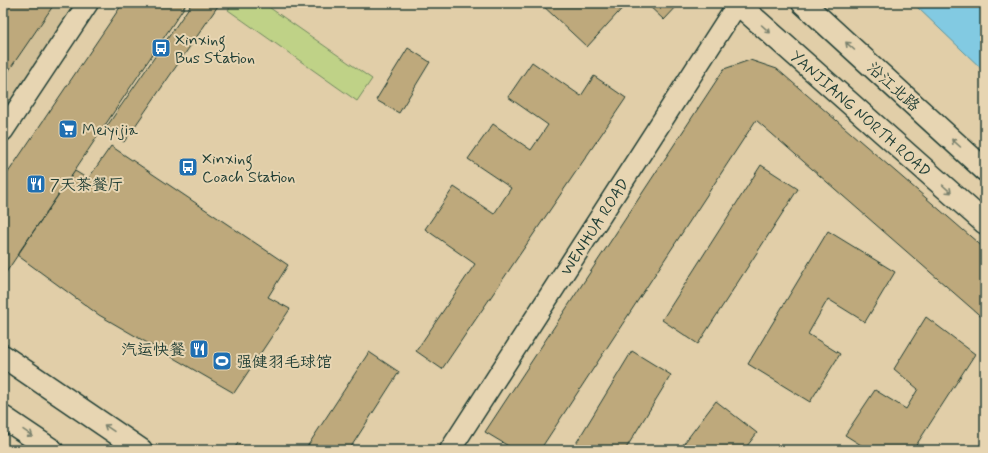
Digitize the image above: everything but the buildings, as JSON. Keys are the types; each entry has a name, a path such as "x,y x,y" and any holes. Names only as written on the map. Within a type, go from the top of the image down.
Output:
{"main road":[{"name":"YANJIANG NORTH ROAD","path":"738,3 985,223"},
{"name":"沿江北路","path":"803,3 985,170"},
{"path":"3,356 141,450"},
{"path":"3,417 52,450"}],"street":[{"path":"3,131 88,3"},
{"name":"WENHUA ROAD","path":"450,450 738,3"}],"shaded area":[{"path":"3,3 88,3 3,131"}],"green space":[{"path":"233,3 263,3 372,79 357,101 228,10"}],"water":[{"path":"912,3 985,3 985,72 917,7"}],"place":[{"name":"Xinxing Bus Station","path":"161,48"},
{"name":"Meiyijia","path":"68,129"},
{"name":"Xinxing Coach Station","path":"188,167"},
{"name":"7天茶餐厅","path":"36,184"},
{"name":"汽运快餐","path":"199,349"},
{"name":"强健羽毛球馆","path":"222,361"}]}
